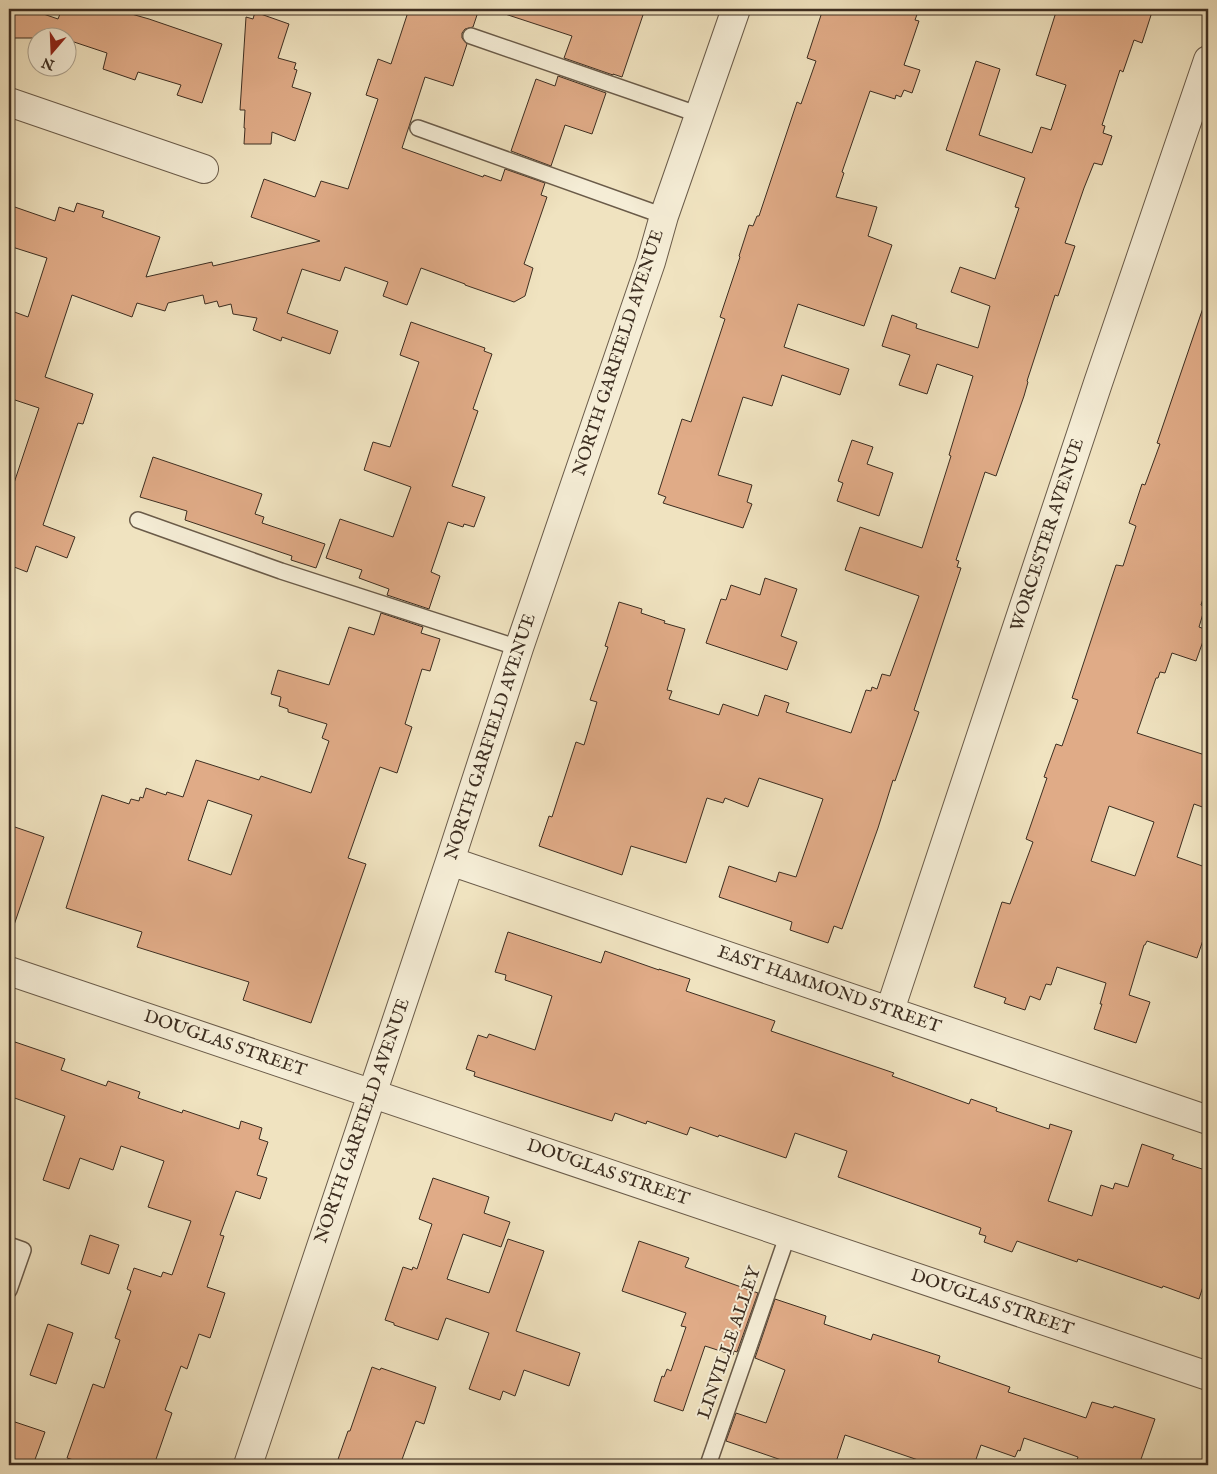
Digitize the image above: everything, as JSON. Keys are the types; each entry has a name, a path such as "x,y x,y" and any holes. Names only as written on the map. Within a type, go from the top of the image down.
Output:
{"street":[{"name":"NORTH GARFIELD AVENUE","path":"248,1465 450,861 519,648 651,262 664,216 736,9"},
{"name":"WORCESTER AVENUE","path":"890,1010 1208,60"},
{"path":"9,102 204,169"},
{"name":"EAST HAMMOND STREET","path":"450,861 1208,1120"},
{"name":"DOUGLAS STREET","path":"9,971 1208,1376"}],"lane":[{"path":"470,36 700,115"},
{"path":"418,128 664,216"},
{"path":"138,520 290,574 519,648"},
{"name":"LINVILLE ALLEY","path":"708,1465 788,1234"},
{"path":"9,1245 23,1250 9,1290"}],"building":[{"path":"9,9 29,9 58,19 62,9 114,9 222,44 202,103 177,95 181,85 138,72 135,80 103,69 107,53 78,43 78,28 28,28 28,38 9,38"},
{"path":"409,9 479,9 473,27 465,29 462,33 462,38 467,44 453,86 425,77 402,148 483,177 484,175 501,181 505,169 545,183 541,195 547,197 524,264 533,268 525,296 514,302 421,268 407,305 383,296 388,282 345,267 340,281 302,269 287,313 338,331 330,354 282,337 281,341 253,330 257,318 233,314 231,304 219,307 217,301 205,304 203,295 168,303 165,311 137,303 132,317 72,295 45,377 93,394 83,424 78,423 43,525 75,537 67,558 36,546 27,572 9,565 9,498 39,408 9,398 9,310 28,317 47,258 9,246 9,205 55,221 59,207 74,212 77,203 104,211 102,217 160,237 146,277 212,262 213,266 320,241 251,217 264,179 315,197 321,181 348,189 378,99 366,95 378,59 391,64"},
{"path":"503,9 645,9 622,77 564,58 572,36 502,13"},
{"path":"823,9 919,9 915,20 919,21 904,65 920,70 912,93 904,90 901,97 896,95 895,99 870,91 842,172 844,173 836,197 877,207 868,236 892,245 864,326 798,304 784,347 849,369 840,395 782,375 772,406 743,397 718,475 752,485 747,502 752,504 743,528 663,503 666,497 658,494 682,419 691,422 725,319 720,317 749,225 753,226 757,216 759,216 797,102 801,104 816,61 807,58"},
{"path":"1057,9 1153,9 1142,43 1134,40 1123,72 1120,70 1102,125 1105,126 1103,133 1112,136 1102,165 1094,163 1065,243 1075,246 1058,296 1055,295 1027,381 1024,396 996,476 985,472 956,560 959,561 957,567 961,568 914,710 919,712 895,781 893,780 842,929 834,926 828,943 790,930 792,922 719,897 729,866 776,882 779,872 796,877 823,799 759,778 748,807 725,798 723,803 707,798 686,863 631,846 622,875 539,846 549,816 552,817 576,742 584,745 597,702 590,700 608,647 605,646 619,602 642,609 641,613 665,621 664,623 685,629 667,690 672,691 669,699 719,715 723,704 758,716 765,695 789,703 786,712 851,733 866,690 871,691 872,687 877,689 882,674 890,676 919,596 845,570 860,527 922,548 951,456 949,455 973,376 937,364 927,394 899,385 910,355 882,346 892,315 917,324 916,328 978,348 990,306 951,292 960,267 995,279 1019,208 1015,207 1025,178 946,150 976,61 1000,69 979,135 1032,153 1041,127 1051,130 1066,85 1036,75"},
{"path":"255,12 289,24 278,58 296,63 294,69 297,70 292,87 311,93 295,141 272,132 271,144 244,144 245,110 240,110 246,17 253,19"},
{"path":"558,76 606,93 592,134 565,125 551,166 511,151 536,79 555,86"},
{"path":"1204,305 1208,306 1208,583 1201,605 1205,607 1199,627 1207,630 1196,661 1172,653 1165,673 1160,672 1158,678 1156,678 1137,733 1208,756 1208,809 1194,804 1177,857 1208,868 1208,925 1197,958 1147,941 1144,945 1129,995 1150,1002 1136,1043 1094,1029 1106,983 1057,967 1051,985 1046,984 1040,1000 1030,996 1025,1010 1004,1003 1006,998 974,987 1002,902 1010,904 1033,842 1026,839 1047,778 1044,777 1056,744 1062,746 1078,700 1072,698 1116,565 1123,566 1136,526 1129,523 1142,484 1145,485 1160,444 1157,443","holes":["1109,806 1154,822 1135,876 1091,861"]},
{"path":"411,322 485,348 484,351 492,354 473,409 478,411 452,486 485,497 474,527 464,524 463,527 448,522 431,572 440,576 429,609 387,595 389,589 359,578 362,570 326,558 340,519 393,537 411,487 364,470 373,442 390,447 419,362 400,355"},
{"path":"852,440 873,447 867,464 893,473 879,516 837,501 843,483 838,481"},
{"path":"153,457 262,494 255,514 264,517 262,523 325,544 316,568 291,560 292,556 185,520 187,511 140,497"},
{"path":"765,578 797,589 781,636 797,642 787,670 706,643 721,599 726,600 731,585 760,595"},
{"path":"381,613 423,627 421,633 440,639 430,671 422,669 405,724 412,727 397,773 380,767 348,858 366,864 311,1023 243,1000 249,982 137,947 142,932 66,908 102,795 129,804 131,799 139,801 140,797 143,798 146,788 166,795 167,792 183,797 196,760 259,780 261,776 311,793 329,741 322,738 327,724 288,712 288,709 279,706 281,697 271,694 278,670 329,685 349,627 374,635","holes":["208,800 252,815 231,875 188,860"]},
{"path":"9,825 44,837 13,928 9,927"},
{"path":"508,932 601,963 605,951 690,979 686,991 775,1021 771,1031 894,1073 892,1076 969,1104 971,1099 997,1108 996,1111 1049,1129 1050,1124 1072,1131 1048,1201 1092,1216 1101,1185 1113,1189 1115,1183 1128,1187 1142,1144 1174,1155 1172,1159 1208,1171 1208,1271 1199,1299 1078,1259 1077,1262 1017,1241 1012,1252 984,1242 986,1236 979,1234 981,1228 838,1177 847,1151 795,1133 786,1158 690,1127 687,1135 647,1121 646,1124 615,1113 612,1121 474,1076 475,1072 466,1069 478,1035 487,1038 489,1034 535,1050 552,996 505,980 506,975 495,972"},
{"path":"15,1042 65,1059 61,1070 106,1086 108,1081 140,1092 138,1098 182,1113 183,1110 239,1129 241,1121 262,1128 259,1139 268,1142 257,1175 267,1178 260,1199 236,1191 220,1235 224,1236 207,1287 225,1293 210,1338 199,1334 187,1369 181,1366 165,1410 172,1413 154,1465 90,1465 67,1458 93,1384 104,1388 120,1340 115,1338 131,1291 127,1289 134,1268 161,1277 163,1272 172,1275 191,1221 148,1207 164,1161 121,1146 113,1170 80,1158 69,1189 43,1180 65,1116 9,1096 9,1059"},
{"path":"433,1178 489,1197 484,1213 510,1222 501,1247 463,1234 447,1279 489,1293 508,1239 544,1251 516,1331 580,1353 569,1386 524,1370 515,1396 503,1391 500,1400 469,1389 489,1333 446,1318 438,1340 394,1325 394,1323 385,1320 403,1267 412,1270 413,1267 417,1269 432,1224 419,1219"},
{"path":"90,1235 119,1245 109,1274 81,1264"},
{"path":"639,1241 689,1258 685,1267 758,1293 737,1352 734,1351 733,1355 705,1346 683,1411 654,1401 662,1376 664,1377 667,1369 671,1371 686,1327 681,1326 686,1313 622,1291"},
{"path":"775,1299 826,1316 824,1324 871,1340 873,1334 940,1356 938,1362 1010,1387 1008,1392 1086,1418 1092,1402 1113,1408 1114,1406 1155,1419 1139,1465 1075,1465 1078,1457 1024,1438 1020,1451 1018,1450 1015,1457 981,1445 974,1465 919,1465 921,1461 845,1435 835,1465 796,1465 726,1441 736,1413 766,1423 785,1370 755,1358"},
{"path":"48,1324 73,1333 56,1384 30,1375"},
{"path":"372,1367 380,1370 381,1368 436,1387 424,1424 416,1421 400,1465 336,1465 348,1431 350,1431"},
{"path":"9,1420 45,1432 33,1465 9,1465"}]}
